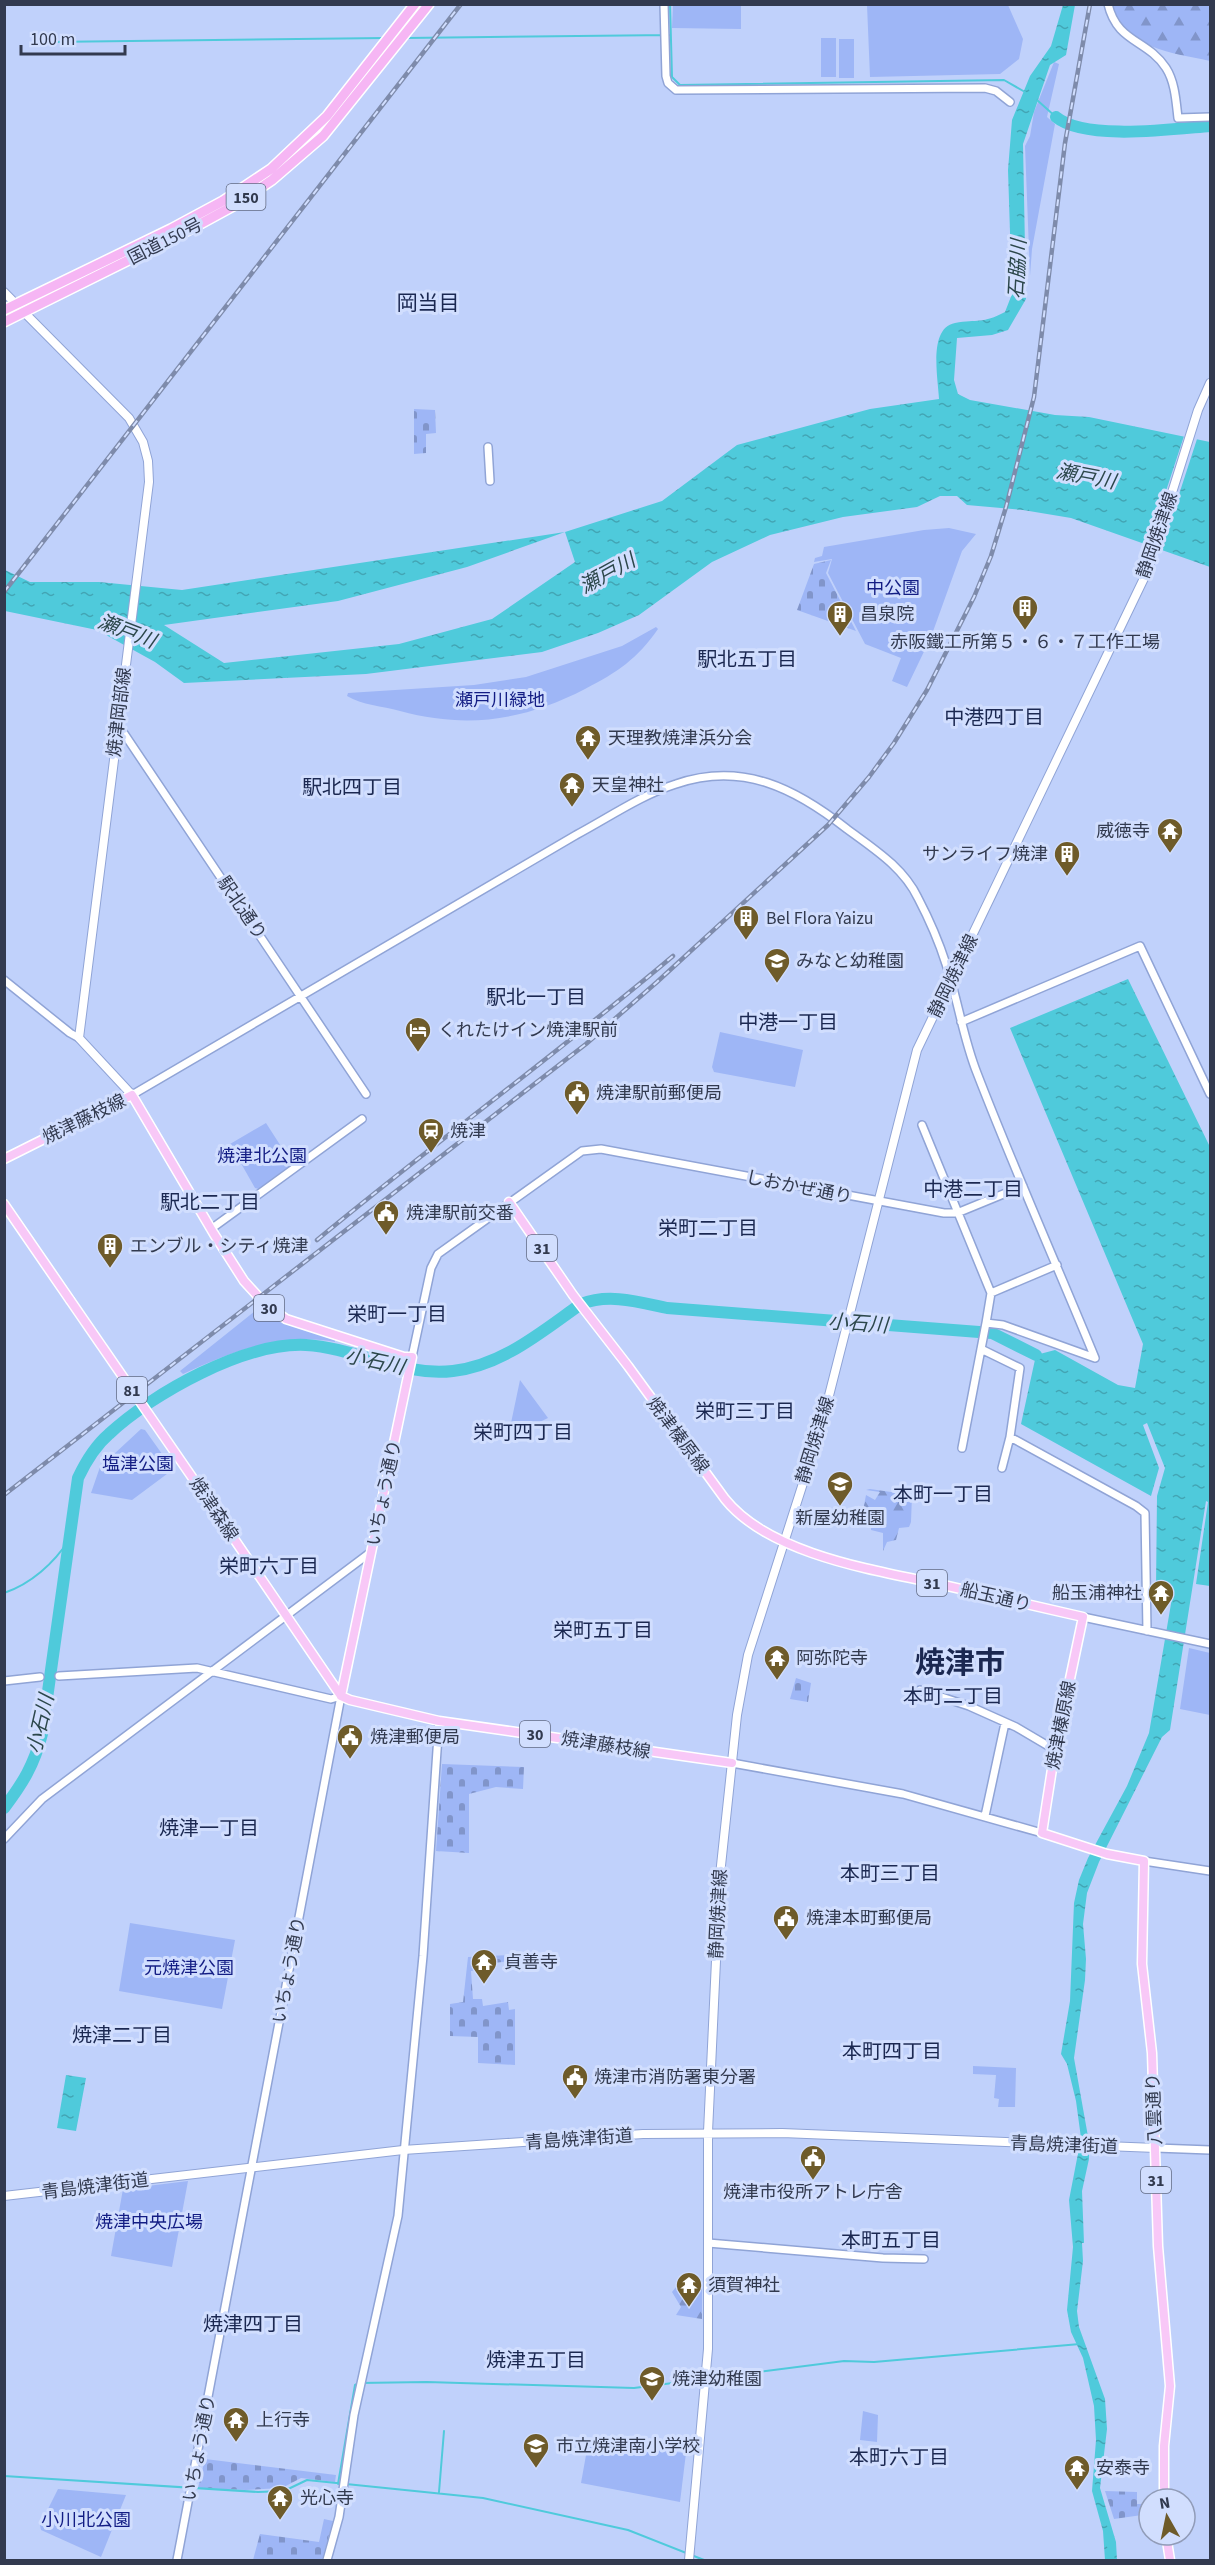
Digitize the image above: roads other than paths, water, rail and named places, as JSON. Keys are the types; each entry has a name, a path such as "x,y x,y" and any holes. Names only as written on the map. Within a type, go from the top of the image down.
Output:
{"highway":[{"name":"国道150号","path":"4,310 171,229 230,197 271,170 327,116 415,4"},
{"name":"国道150号","path":"4,322 191,229 235,205 272,180 323,136 429,4"}],"main road":[{"name":"焼津岡部線","path":"4,292 118,405 138,431 146,452 149,470 80,1038"},
{"name":"静岡焼津線","path":"689,2559 708,2321 708,2132 720,1875 732,1763 748,1655 821,1427 911,1068 925,1033 1118,635 1149,566 1191,431 1210,383"},
{"path":"80,1038 132,1095"},
{"name":"焼津藤枝線","path":"4,1159 132,1095 244,1281 275,1312 303,1325 412,1361"},
{"name":"焼津榛原線","path":"509,1202 575,1299 628,1366 731,1507 756,1525 784,1540"},
{"name":"焼津森線","path":"4,1203 341,1696"},
{"name":"いちょう通り","path":"341,1696 412,1361"},
{"name":"船玉通り","path":"784,1540 810,1552 855,1567 1083,1617"},
{"name":"焼津榛原線","path":"1042,1833 1055,1749 1083,1617"},
{"name":"焼津藤枝線","path":"341,1696 439,1721 732,1763"},
{"path":"1042,1833 1089,1849 1144,1861"},
{"name":"八雲通り","path":"1144,1861 1143,1964 1152,2053 1158,2246 1170,2386 1164,2446 1164,2487"},
{"name":"青島焼津街道","path":"4,2196 403,2150 708,2132 1156,2148"}],"street":[{"path":"664,4 666,76 668,82 676,90 985,88 996,91 1010,102"},
{"path":"1108,4 1120,31 1153,53 1167,69 1174,90 1178,117 1210,117"},
{"path":"488,447 490,481"},
{"name":"駅北通り","path":"118,719 366,1094"},
{"path":"132,1095 566,841 660,790 692,780 729,776 768,782 806,798 896,868 910,883 924,909 946,964 976,1071 1095,1358 1003,1325 986,1325"},
{"path":"961,1022 1140,946 1210,1094"},
{"path":"4,980 70,1033 80,1038"},
{"path":"211,1229 362,1119"},
{"path":"922,1125 991,1293 962,1448"},
{"name":"しおかぜ通り","path":"509,1202 573,1156 582,1151 601,1149 944,1213 957,1213 1023,1186"},
{"path":"412,1361 434,1260 445,1248 509,1202"},
{"path":"991,1293 1057,1265"},
{"path":"981,1349 1020,1368 1010,1437 1002,1468"},
{"path":"1010,1437 1145,1513 1147,1631"},
{"path":"4,1839 42,1799 371,1552"},
{"name":"船玉通り","path":"1083,1617 1210,1644"},
{"path":"58,1676 197,1668 214,1670 331,1699 341,1696"},
{"path":"4,1681 40,1677"},
{"path":"920,1690 955,1700 1035,1737 1055,1749"},
{"name":"いちょう通り","path":"177,2560 341,1696"},
{"path":"327,2560 339,2517 354,2415 398,2216 423,1956 439,1721"},
{"path":"985,1816 1005,1723"},
{"path":"732,1763 903,1794 1042,1833"},
{"path":"1144,1861 1210,1871"},
{"path":"1156,2148 1210,2150"},
{"path":"708,2243 883,2258 924,2259"}],"water":[{"name":"瀬戸川","path":"1063,5 1075,5 1066,55 1050,65 1023,144 1026,299 1008,330 992,335 957,338 954,380 958,394 970,400 1055,415 1089,417 1210,442 1210,567 1071,518 1023,510 967,505 957,496 940,496 917,507 843,517 770,535 712,562 639,615 598,633 542,652 366,674 184,683 155,662 97,630 5,611 5,570 30,582 99,582 182,590 565,532 662,501 737,445 870,409 939,399 936,355 941,334 955,323 985,320 1005,312 1012,294 1008,170 1012,120 1030,76 1051,46","holes":["565,532 575,562 492,619 399,644 224,663 164,625 338,601 467,567"]},
{"path":"1128,979 1210,1147 1210,1586 1196,1584 1208,1502 1206,1501 1170,1730 1162,1737 1099,1862 1087,1893 1083,1924 1085,1980 1074,2058 1089,2142 1089,2159 1082,2191 1084,2243 1082,2243 1083,2261 1077,2311 1079,2327 1105,2399 1107,2429 1100,2488 1116,2542 1117,2560 1105,2560 1103,2531 1092,2491 1096,2440 1094,2406 1083,2358 1071,2332 1067,2310 1073,2247 1069,2200 1081,2138 1076,2101 1067,2064 1061,2054 1070,2001 1074,1903 1079,1880 1088,1858 1127,1786 1149,1733 1173,1592 1156,1588 1157,1496 1165,1468 1147,1423 1143,1425 1159,1468 1151,1496 1021,1424 1036,1355 1055,1350 1118,1385 1135,1388 1143,1344 1010,1028"},
{"path":"66,2075 86,2078 76,2131 57,2128"}],"waterway":[{"path":"670,4 672,77 680,85 1004,80 1025,92"},
{"path":"406,38 670,35"},
{"path":"47,42 385,38"},
{"path":"1037,100 1056,117"},
{"name":"石脇川","path":"1056,117 1069,124 1087,129 1108,131 1153,131 1210,126"},
{"name":"小石川","path":"4,1808 27,1773 42,1734 78,1478 84,1466 99,1444 128,1418 175,1387 228,1361 282,1346 306,1345 343,1351 416,1370 453,1371 471,1368 505,1355 581,1304 602,1299 635,1301 667,1308 992,1333 1036,1355"},
{"path":"4,1593 41,1572 69,1540"},
{"path":"338,2484 355,2385 359,2383 427,2382 634,2388 844,2361 874,2362 1080,2344"},
{"path":"439,2492 444,2431"},
{"path":"4,2476 258,2492 284,2491 307,2480 483,2498 628,2530 704,2560"}],"railway":[{"path":"4,592 461,4"},
{"path":"4,1495 586,1044 828,825 869,777 894,743 927,690 974,597 991,556 1006,507 1034,397 1065,143 1090,4"},
{"path":"317,1240 673,956"}],"place":[{"name":"赤阪鐵工所第５・６・７工作工場","path":"1025,631"},
{"name":"昌泉院","path":"840,637"},
{"name":"天理教焼津浜分会","path":"588,761"},
{"name":"天皇神社","path":"572,808"},
{"name":"威徳寺","path":"1170,854"},
{"name":"サンライフ焼津","path":"1067,877"},
{"name":"Bel Flora Yaizu","path":"746,941"},
{"name":"みなと幼稚園","path":"777,984"},
{"name":"くれたけイン焼津駅前","path":"418,1053"},
{"name":"焼津駅前郵便局","path":"577,1116"},
{"name":"焼津","path":"431,1154"},
{"name":"焼津駅前交番","path":"386,1236"},
{"name":"エンブル・シティ焼津","path":"110,1269"},
{"name":"新屋幼稚園","path":"840,1507"},
{"name":"船玉浦神社","path":"1161,1616"},
{"name":"阿弥陀寺","path":"777,1681"},
{"name":"焼津郵便局","path":"350,1760"},
{"name":"焼津本町郵便局","path":"786,1941"},
{"name":"貞善寺","path":"484,1985"},
{"name":"焼津市消防署東分署","path":"575,2100"},
{"name":"焼津市役所アトレ庁舎","path":"813,2181"},
{"name":"須賀神社","path":"689,2308"},
{"name":"焼津幼稚園","path":"652,2402"},
{"name":"上行寺","path":"236,2443"},
{"name":"市立焼津南小学校","path":"536,2469"},
{"name":"安泰寺","path":"1077,2491"},
{"name":"光心寺","path":"280,2521"}],"district":[{"name":"岡当目","path":"428,303"},
{"name":"駅北五丁目","path":"747,659"},
{"name":"中港四丁目","path":"994,717"},
{"name":"駅北四丁目","path":"352,787"},
{"name":"駅北一丁目","path":"536,997"},
{"name":"中港一丁目","path":"788,1022"},
{"name":"中港二丁目","path":"973,1189"},
{"name":"駅北二丁目","path":"210,1202"},
{"name":"栄町二丁目","path":"708,1228"},
{"name":"栄町一丁目","path":"397,1314"},
{"name":"栄町三丁目","path":"745,1411"},
{"name":"栄町四丁目","path":"523,1432"},
{"name":"本町一丁目","path":"943,1494"},
{"name":"栄町六丁目","path":"269,1566"},
{"name":"栄町五丁目","path":"603,1630"},
{"name":"焼津市","path":"960,1663"},
{"name":"本町二丁目","path":"953,1696"},
{"name":"焼津一丁目","path":"209,1828"},
{"name":"本町三丁目","path":"890,1873"},
{"name":"焼津二丁目","path":"122,2035"},
{"name":"本町四丁目","path":"892,2051"},
{"name":"本町五丁目","path":"891,2240"},
{"name":"焼津四丁目","path":"253,2324"},
{"name":"焼津五丁目","path":"536,2360"},
{"name":"本町六丁目","path":"899,2457"}],"park label":[{"name":"中公園","path":"893,588"},
{"name":"瀬戸川緑地","path":"500,700"},
{"name":"焼津北公園","path":"262,1156"},
{"name":"塩津公園","path":"138,1464"},
{"name":"元焼津公園","path":"189,1968"},
{"name":"焼津中央広場","path":"149,2222"},
{"name":"小川北公園","path":"86,2520"}]}
